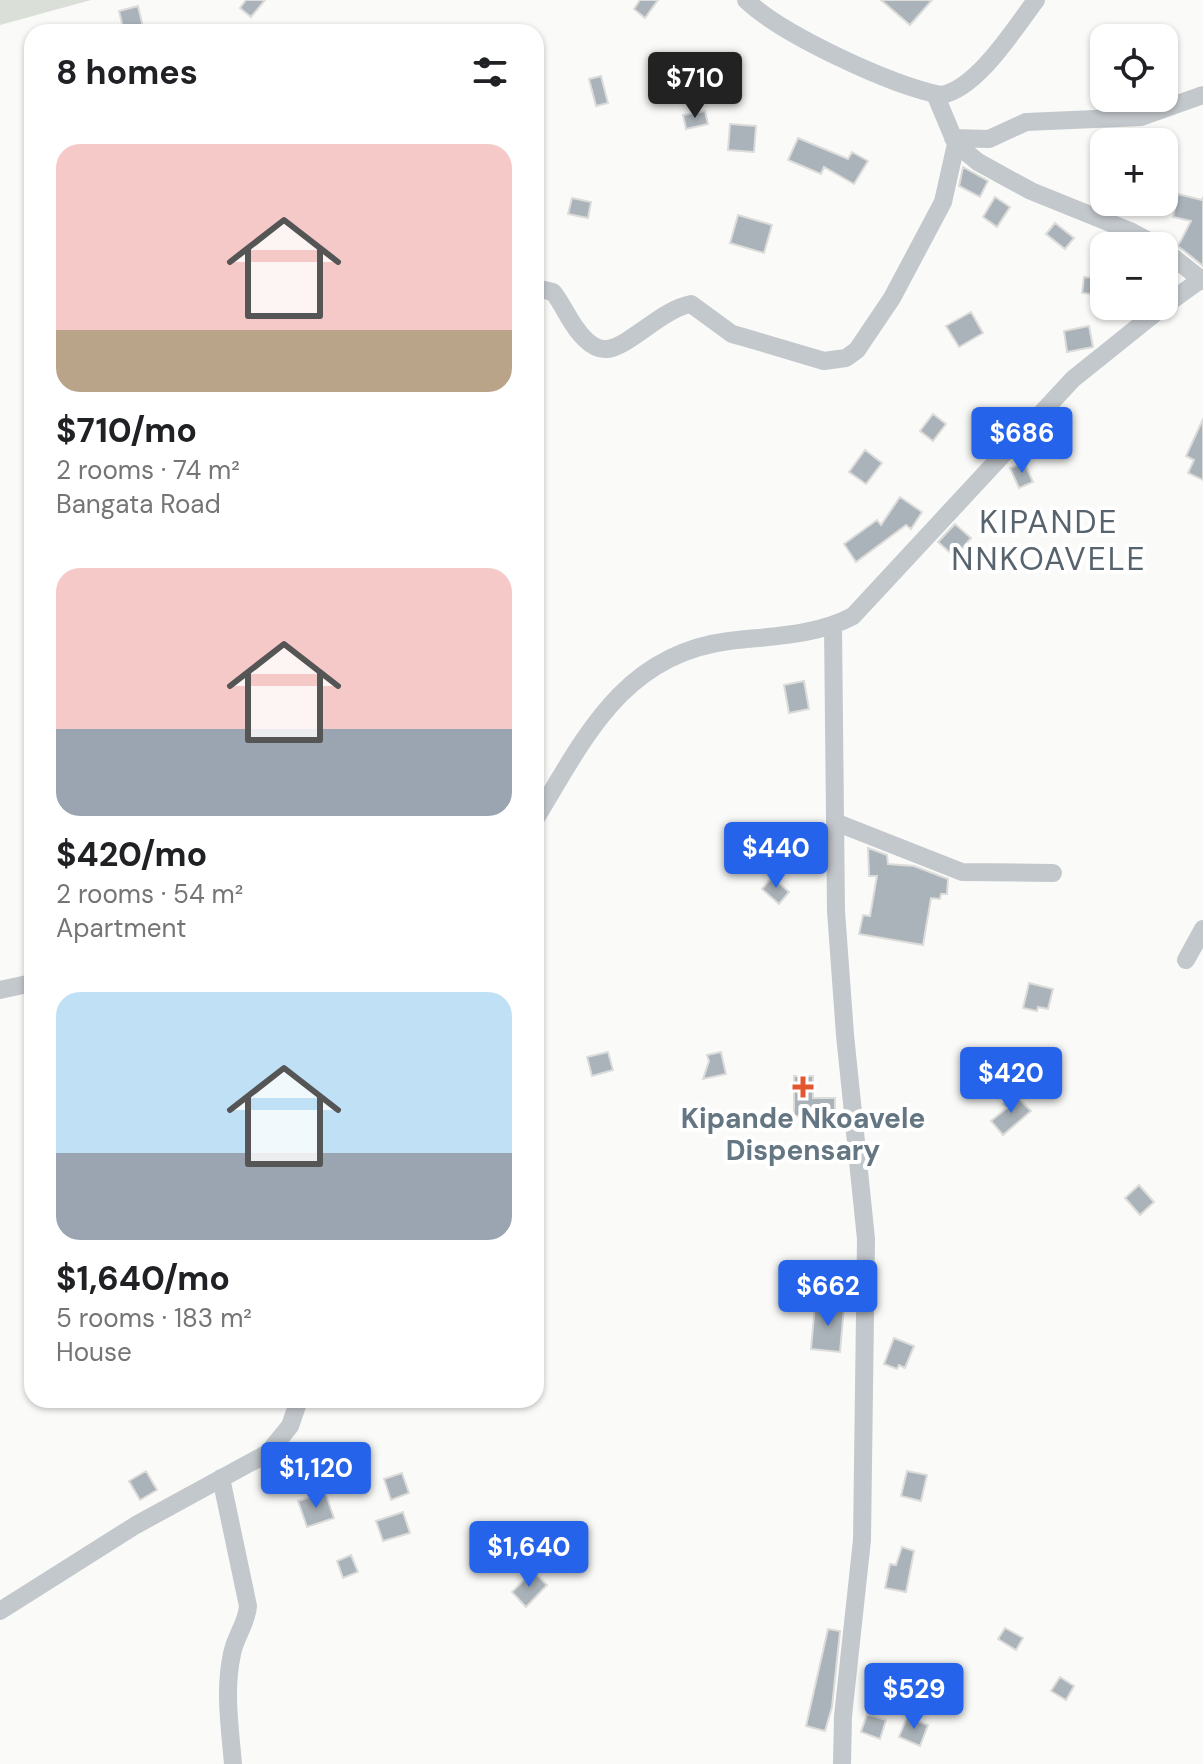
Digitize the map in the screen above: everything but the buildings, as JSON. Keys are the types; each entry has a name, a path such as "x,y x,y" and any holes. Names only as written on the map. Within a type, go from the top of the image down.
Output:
{"street":[{"path":"746,0 787,31 894,80 935,94 948,94 983,67 1001,49 1036,0"},
{"path":"935,94 954,141 978,162 1031,191 1132,232"},
{"path":"954,141 989,139 1026,122 1141,117 1203,95"},
{"path":"544,290 553,292 575,328 595,347 618,346 653,321 691,304 732,334 818,360 846,358 872,331 912,264 943,202 954,141"},
{"path":"1178,261 1202,279 1178,296"},
{"path":"544,805 591,728 620,692 658,663 685,650 711,643 833,627 853,616 1073,379 1147,320"},
{"path":"833,627 836,911 866,1239 862,1540 843,1716 842,1764"},
{"path":"835,822 962,872 1053,873"},
{"path":"1186,960 1203,929"},
{"path":"0,990 24,985"},
{"path":"0,1611 136,1525 268,1453 290,1426 296,1408"},
{"path":"221,1478 248,1606 248,1615 232,1652 229,1672 228,1710 233,1764"}],"shaded area":[{"path":"0,0 91,0 0,25"}],"place":[{"name":"Kipande Nkoavele Dispensary","path":"803,1087"}],"district":[{"name":"KIPANDE NNKOAVELE","path":"1049,540"}]}
